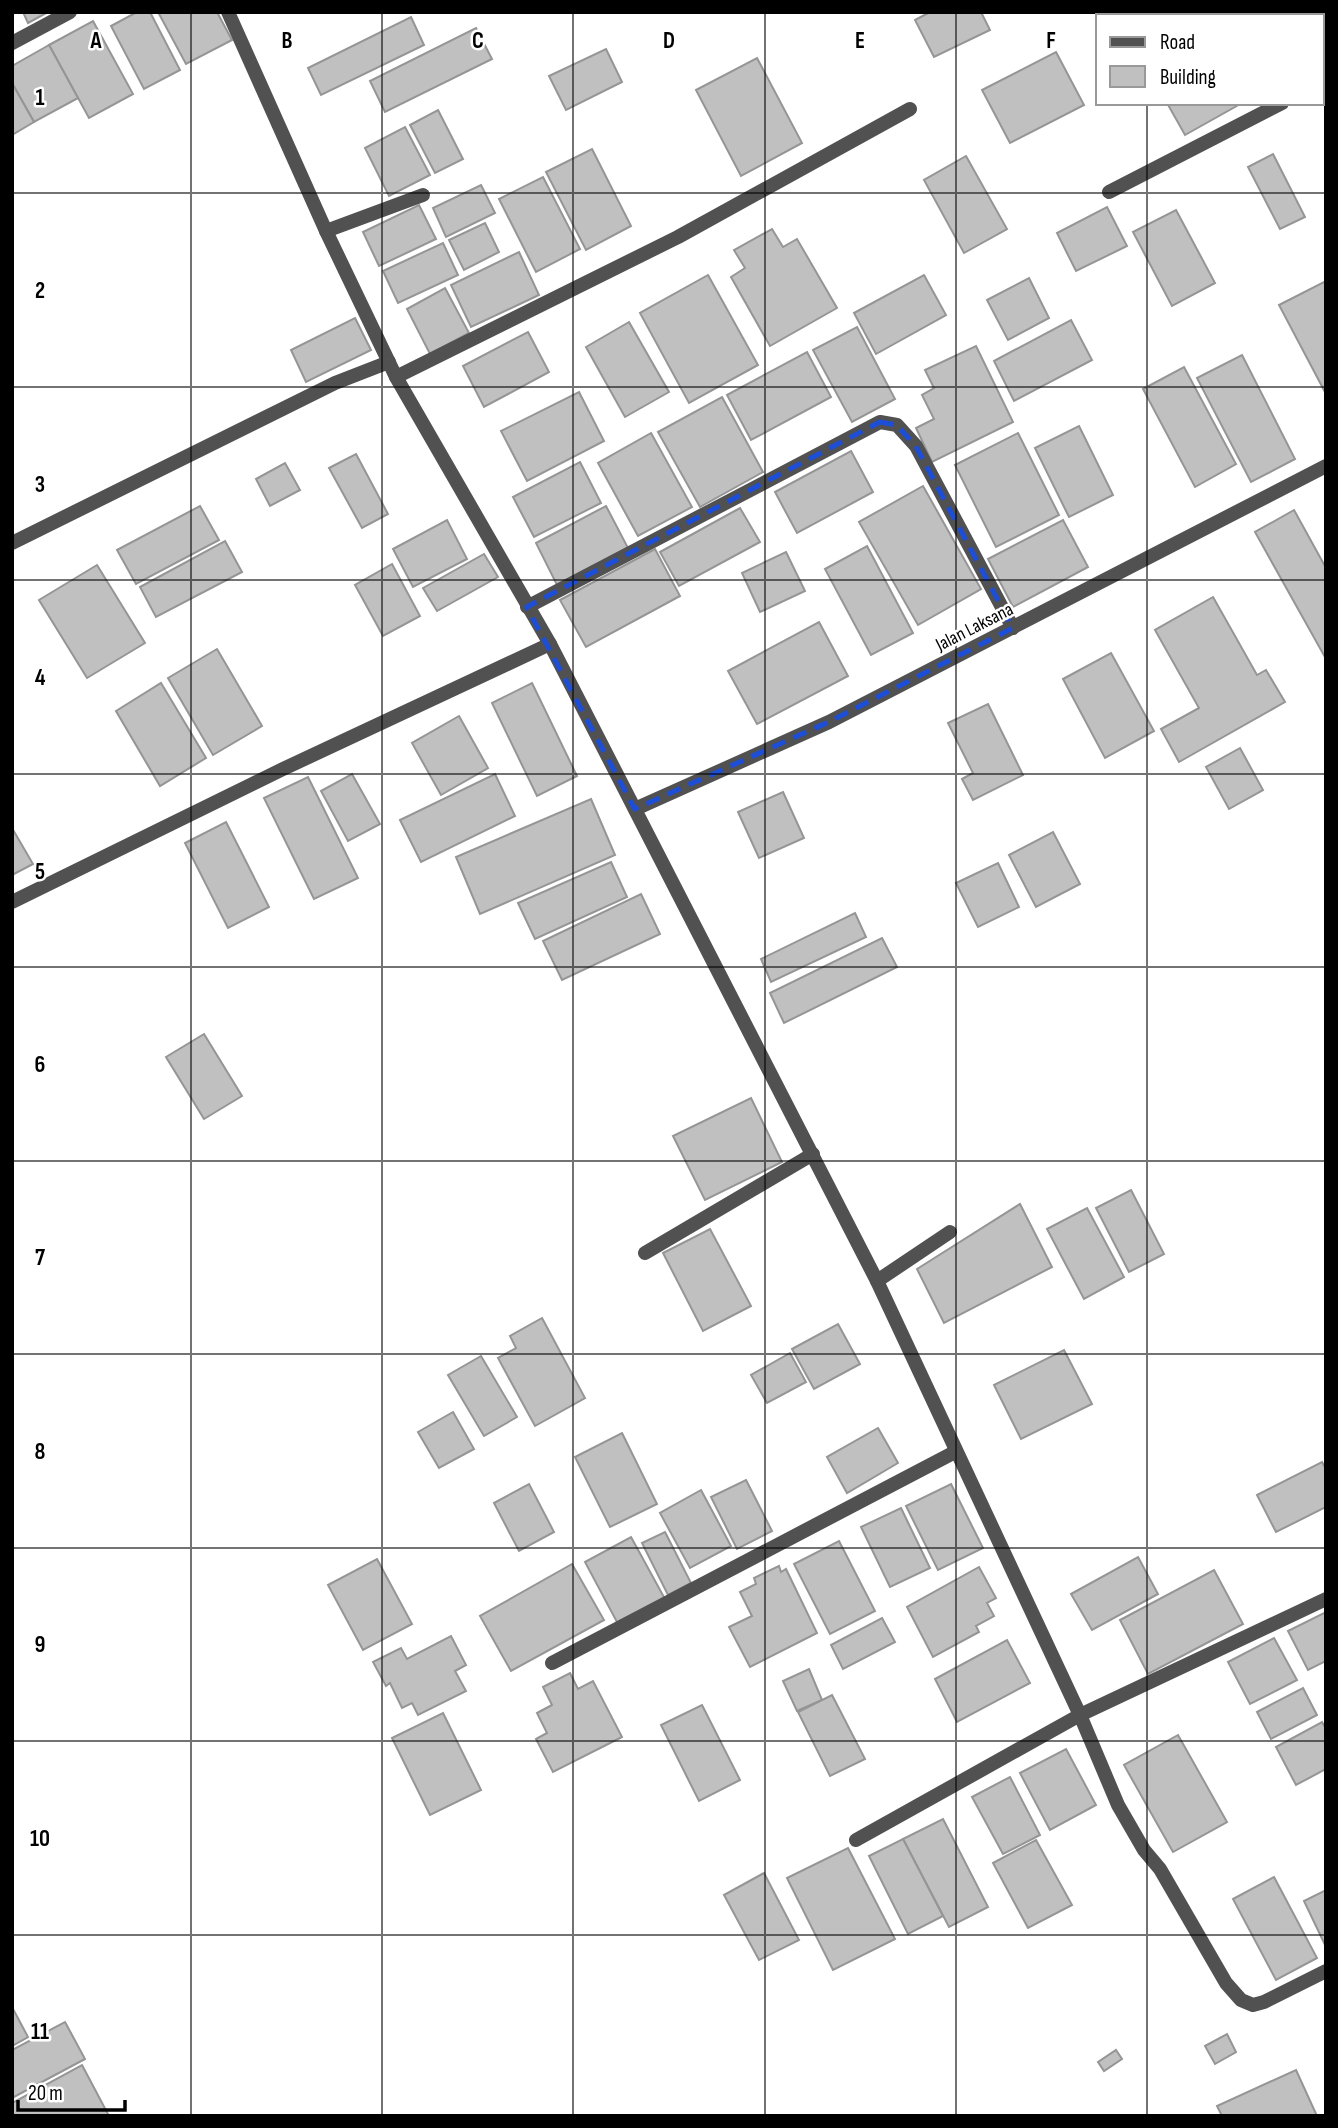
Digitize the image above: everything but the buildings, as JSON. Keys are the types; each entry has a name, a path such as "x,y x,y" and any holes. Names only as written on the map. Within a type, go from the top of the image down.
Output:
{"street":[{"path":"12,43 70,12"},
{"path":"228,12 326,231 396,377 550,644 877,1281 1080,1715 1118,1805 1144,1850 1160,1869 1226,1983 1241,2000 1253,2005 1264,2002 1326,1971"},
{"path":"1109,192 1278,105"},
{"path":"396,377 678,237 910,109"},
{"path":"326,231 423,195"},
{"path":"12,543 335,383 389,362"},
{"path":"527,607 880,422 897,425 916,446 1013,628"},
{"name":"Jalan Laksana","path":"635,809 829,722 1326,466"},
{"path":"12,902 283,769 550,644"},
{"path":"645,1254 813,1154"},
{"path":"877,1281 950,1232"},
{"path":"552,1663 955,1452"},
{"path":"856,1840 1080,1715 1326,1599"}],"highlighted area":[{"path":"880,422 897,425 916,446 1013,628 829,722 635,809 527,607"}]}
